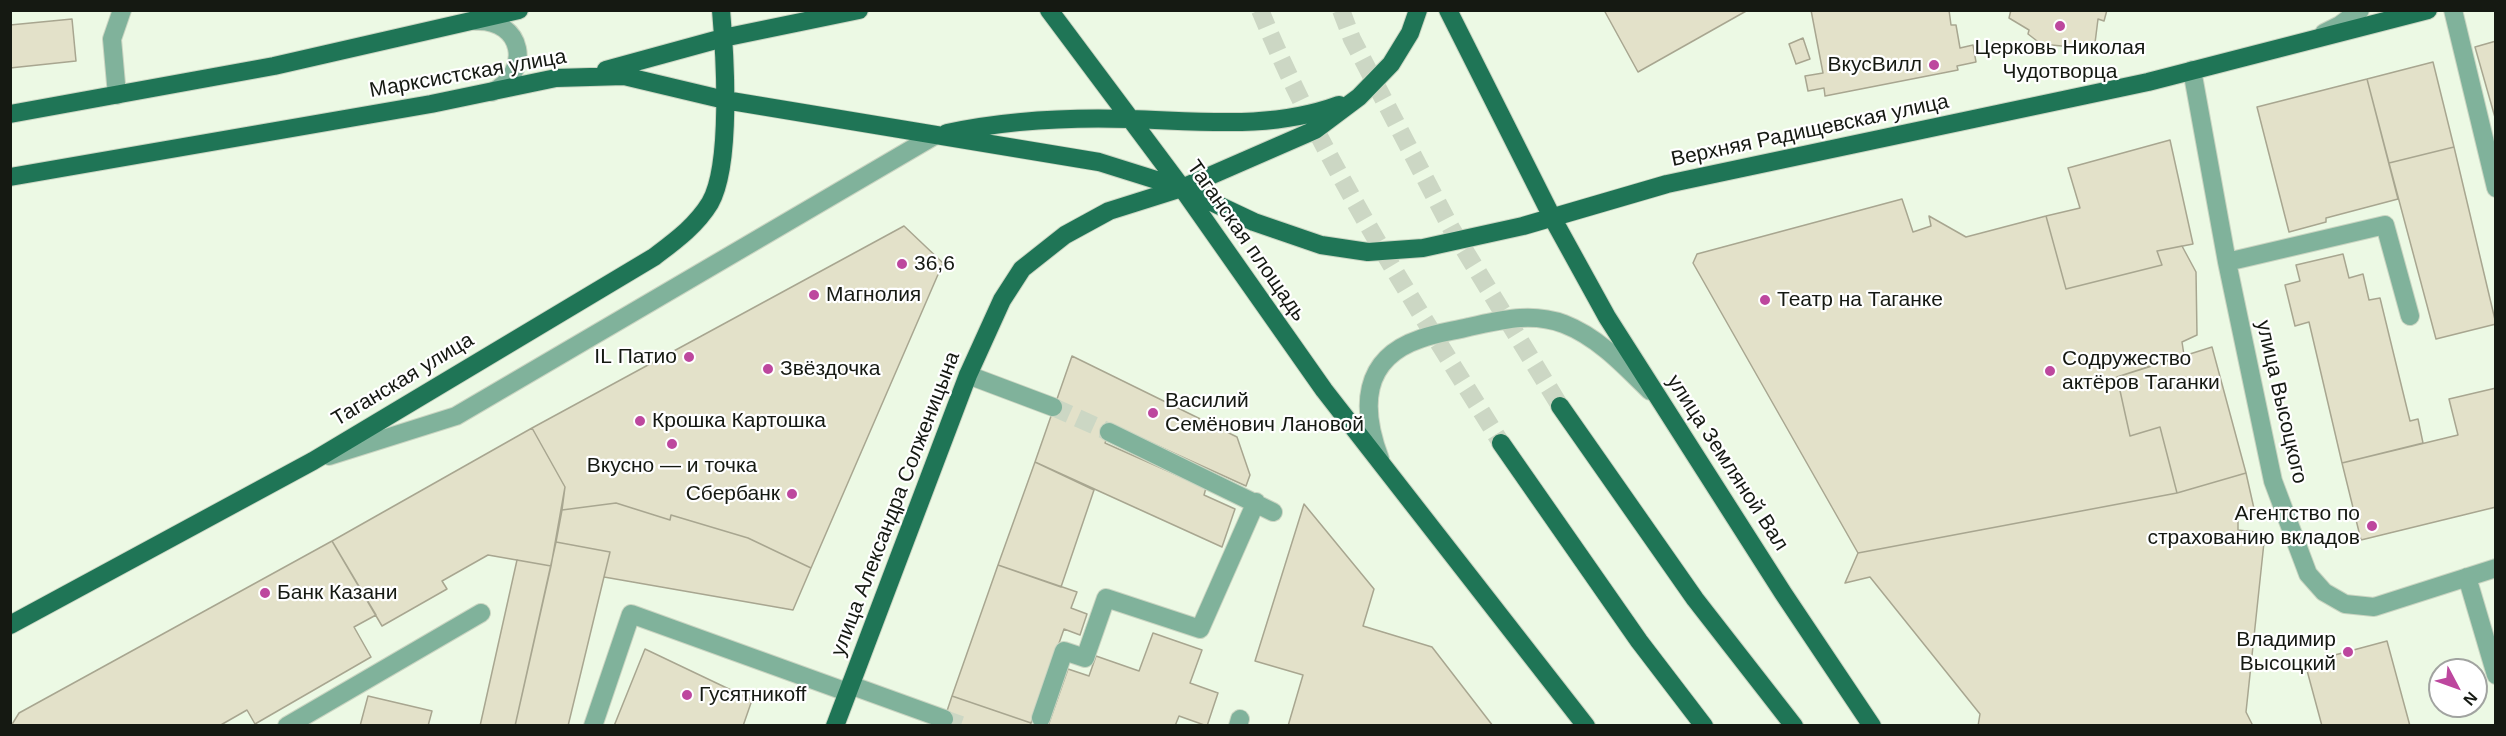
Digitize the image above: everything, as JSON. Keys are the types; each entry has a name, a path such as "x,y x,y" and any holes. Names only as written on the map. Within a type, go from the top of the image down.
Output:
{"main road":[{"path":"10,114 274,66 519,10"},
{"path":"722,10 725,100"},
{"path":"584,76 723,38 859,10"},
{"name":"Таганская площадь","path":"1049,10 1182,188 1324,390 1382,464"},
{"name":"улица Александра Солженицына","path":"835,726 968,375 1002,300 1022,269 1065,235 1109,211 1182,188 1315,130 1359,98 1391,64 1410,33 1418,10"},
{"path":"1448,10 1553,219"},
{"name":"Верхняя Радищевская улица","path":"1182,188 1254,222 1321,245 1368,252 1423,248 1553,219 1667,184 2192,70 2428,10"},
{"name":"Марксистская улица","path":"10,177 490,93 556,78 624,76 725,100 1099,162 1182,188"},
{"path":"934,136 991,124 1047,118 1249,123 1312,115 1359,98"},
{"name":"Таганская улица","path":"10,625 313,461 654,257 688,231 711,201 722,161 725,100"},
{"name":"улица Земляной Вал","path":"1553,219 1607,317 1783,593 1872,726"},
{"path":"1560,406 1695,599 1794,726"},
{"path":"1501,443 1639,641 1704,726"},
{"path":"1382,464 1586,726"}],"street":[{"path":"117,95 112,39 122,10"},
{"path":"2306,42 2340,26 2360,10"},
{"path":"2453,10 2496,188"},
{"path":"472,21 486,20 501,25 511,35 517,48 518,62 513,76 503,87 490,93"},
{"name":"улица Высоцкого","path":"2192,70 2227,262 2273,481 2298,553 2308,574 2324,592 2345,604 2374,606 2496,568"},
{"path":"313,461 456,416 934,136"},
{"path":"2227,262 2385,225 2410,316"},
{"path":"1382,464 1373,440 1368,413 1370,384 1381,364 1395,350 1420,339 1515,317 1541,318 1583,334 1617,358 1662,403"},
{"path":"968,375 1053,407"},
{"path":"1110,432 1273,512"},
{"path":"1041,718 1064,651 1085,658 1106,598 1200,629 1256,502"},
{"path":"2467,577 2496,675"},
{"path":"287,726 481,613"},
{"path":"593,726 631,614 944,719"}],"building":[{"path":"1604,10 1748,10 1638,72"},
{"path":"1811,10 1949,10 1951,25 1956,25 1960,48 1973,45 1976,62 1957,66 1958,70 1825,96 1824,88 1808,91 1805,76 1823,73"},
{"name":"Церковь Николая Чудотворца","path":"2011,10 2107,10 2104,21 2098,19 2095,43 2086,42 2072,47 2041,44 2028,34 2029,30 2009,18"},
{"path":"72,19 76,61 10,68 10,25"},
{"path":"1803,38 1810,59 1796,64 1789,44"},
{"path":"2496,41 2496,121 2475,47"},
{"path":"2433,62 2454,147 2389,163 2367,79"},
{"path":"2367,79 2398,199 2326,218 2326,222 2289,232 2257,107"},
{"path":"2170,140 2193,244 2157,251 2162,265 2066,289 2046,216 2080,208 2068,168"},
{"path":"2454,147 2496,324 2436,339 2389,163"},
{"path":"1902,199 1913,232 1931,226 1929,216 1966,237 2046,216 2066,289 2162,265 2157,251 2182,246 2196,272 2197,335 2182,342 2184,355 2117,377 2130,436 2160,427 2177,493 1858,553 1693,263 1697,254"},
{"name":"Звёздочка","path":"904,226 943,263 811,568 748,538 671,515 670,520 616,503 562,510 565,487 532,428"},
{"path":"2343,254 2349,278 2363,274 2369,300 2380,298 2410,421 2418,419 2423,443 2342,463 2309,322 2295,326 2285,285 2300,281 2296,265"},
{"path":"2212,347 2246,473 2177,493 2160,427 2130,436 2117,377"},
{"path":"1072,356 1237,437 1250,475 1246,486 1112,425 1105,443 1206,488 1204,495 1235,509 1222,547 1035,462"},
{"path":"2496,388 2496,507 2361,540 2342,463 2458,435 2449,399"},
{"path":"532,428 565,487 551,566 488,555 442,581 447,589 382,626 332,541"},
{"path":"1035,462 1094,490 1061,587 998,565"},
{"path":"2246,473 2255,513 2238,517 2238,530 2265,533 2246,712 2253,726 1978,726 1980,714 1870,577 1845,583 1858,553 2177,493"},
{"path":"616,503 670,520 671,515 748,538 811,568 793,610 604,577 610,552 556,542 562,510"},
{"path":"1304,504 1374,589 1363,626 1432,647 1493,726 1288,726 1303,675 1255,661"},
{"path":"332,541 376,615 354,627 371,657 255,724 247,710 219,726 11,726 19,713"},
{"path":"556,542 610,552 568,726 515,726"},
{"path":"517,560 551,566 515,726 480,726"},
{"path":"998,565 1077,592 1071,608 1087,614 1080,635 1064,629 1031,723 952,696"},
{"path":"1153,633 1202,650 1190,683 1218,693 1207,726 1179,716 1175,726 1048,726 1068,669 1089,676 1096,656 1139,671"},
{"path":"2387,641 2410,726 2322,726 2305,663"},
{"path":"645,649 752,700 743,726 614,726"},
{"path":"368,696 432,711 428,726 360,726"},
{"path":"952,696 1031,723 1030,726 942,726"}],"tunnel":[{"path":"1260,10 1312,123 1341,177 1403,285 1501,443"},
{"path":"1341,10 1352,39 1451,228 1560,406"},
{"path":"1053,407 1109,432"},
{"path":"944,719 964,726"}],"place":[{"name":"Церковь Николая Чудотворца","path":"2060,26"},
{"name":"ВкусВилл","path":"1934,65"},
{"name":"36,6","path":"902,264"},
{"name":"Магнолия","path":"814,295"},
{"name":"Театр на Таганке","path":"1765,300"},
{"name":"IL Патио","path":"689,357"},
{"name":"Звёздочка","path":"768,369"},
{"name":"Содружество актёров Таганки","path":"2050,371"},
{"name":"Василий Семёнович Лановой","path":"1153,413"},
{"name":"Крошка Картошка","path":"640,421"},
{"name":"Вкусно — и точка","path":"672,444"},
{"name":"Сбербанк","path":"792,494"},
{"name":"Агентство по страхованию вкладов","path":"2372,526"},
{"name":"Банк Казани","path":"265,593"},
{"name":"Владимир Высоцкий","path":"2348,652"},
{"name":"Гусятникоff","path":"687,695"}]}
